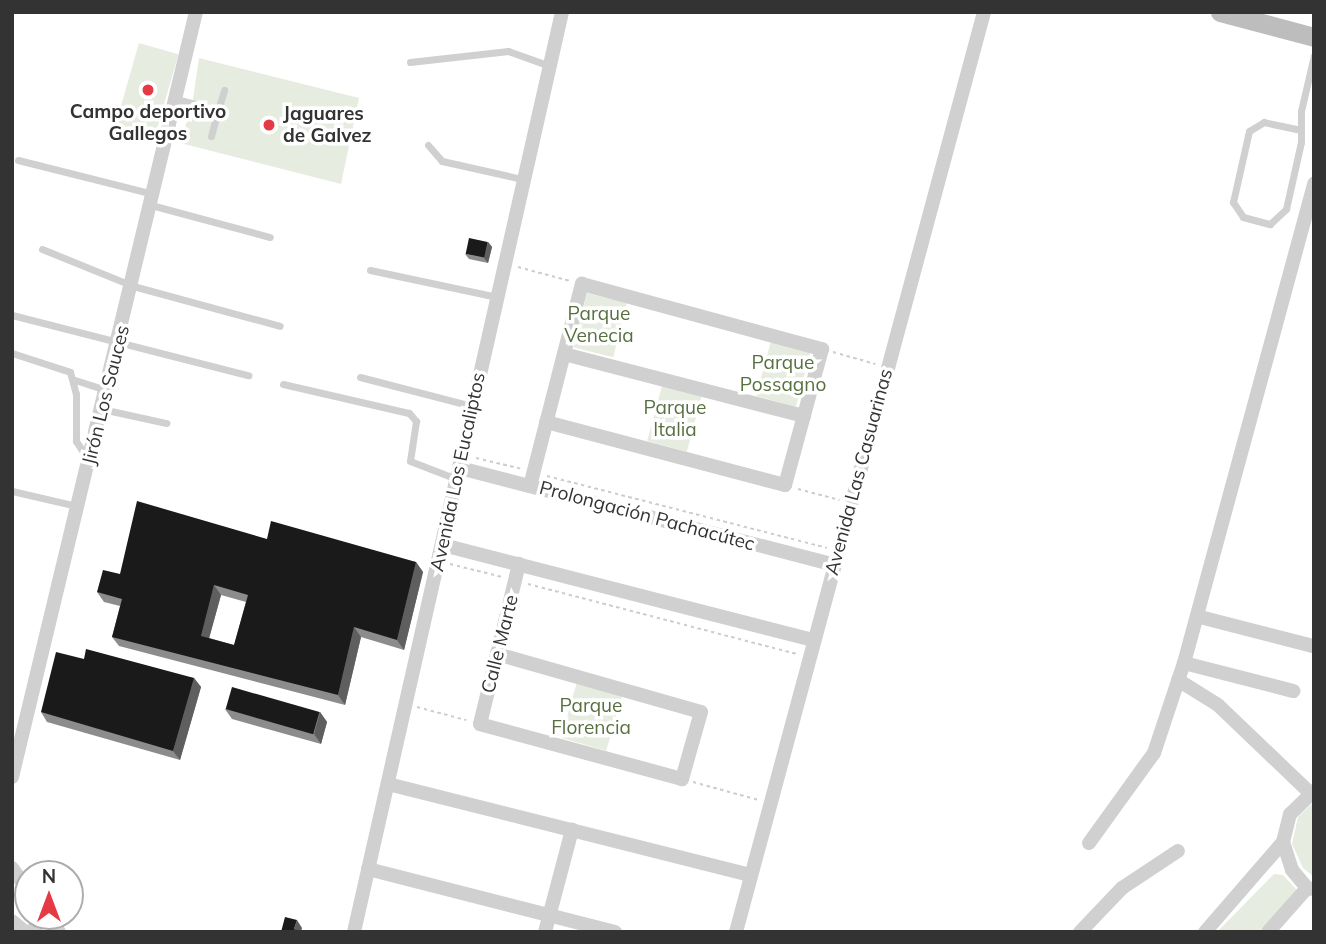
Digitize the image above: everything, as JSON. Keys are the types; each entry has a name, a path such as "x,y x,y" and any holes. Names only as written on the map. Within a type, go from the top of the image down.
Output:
{"main road":[{"path":"1220,12 1314,37"}],"street":[{"name":"Jirón Los Sauces","path":"12,777 133,286 195,12"},
{"name":"Avenida Los Eucaliptos","path":"354,932 562,12"},
{"name":"Avenida Las Casuarinas","path":"736,932 984,12"},
{"path":"1089,843 1154,753 1200,617 1314,183"},
{"path":"532,479 546,422 582,284 822,349 785,485 546,422"},
{"path":"564,354 804,416"},
{"name":"Prolongación Pachacútec","path":"461,467 532,479 836,558"},
{"path":"443,545 814,640"},
{"name":"Calle Marte","path":"480,724 519,564"},
{"path":"1200,617 1313,646"},
{"path":"480,724 682,779 702,712 497,654"},
{"path":"1184,663 1293,691"},
{"path":"1178,680 1218,705 1312,792 1290,814 1283,842 1205,932"},
{"path":"388,785 751,875"},
{"path":"545,932 572,830"},
{"path":"1268,932 1310,889 1292,870 1283,842"},
{"path":"1084,930 1122,888 1178,851"},
{"path":"368,869 615,932"},
{"path":"12,921 25,932"}],"lane":[{"path":"410,62 508,51 551,67"},
{"path":"1301,130 1264,122 1249,131 1233,202 1243,217 1270,224 1281,218 1301,130 1314,55"},
{"path":"211,136 224,90"},
{"path":"176,99 219,110"},
{"path":"428,145 442,162 526,180"},
{"path":"18,160 270,237"},
{"path":"42,249 133,286 280,326"},
{"path":"370,270 498,297"},
{"path":"12,315 248,375"},
{"path":"12,353 70,372 75,380 76,442 90,461"},
{"path":"360,377 472,406"},
{"path":"75,380 107,390"},
{"path":"283,384 409,413 416,421 410,461 461,467"},
{"path":"102,409 166,423"},
{"path":"12,491 78,507"}],"path":[{"path":"507,264 582,284"},
{"path":"822,349 887,367"},
{"path":"461,467 532,479 836,558"},
{"path":"785,485 851,503"},
{"path":"439,561 809,658"},
{"path":"406,704 480,724"},
{"path":"682,779 770,803"}],"green space":[{"name":"Campo deportivo Gallegos","path":"139,43 178,54 155,136 116,125"},
{"name":"Jaguares de Galvez","path":"199,58 359,98 341,184 180,143 192,106"},
{"name":"Parque Venecia","path":"587,293 627,303 613,357 573,347"},
{"name":"Parque Possagno","path":"771,341 811,352 796,407 756,396"},
{"name":"Parque Italia","path":"662,386 702,397 687,452 647,441"},
{"name":"Parque Florencia","path":"577,682 622,695 606,751 561,738"},
{"path":"1314,802 1314,877 1303,868 1292,844 1298,817"},
{"path":"1274,874 1283,875 1296,889 1295,895 1258,932 1217,932"}],"building":[{"path":"469,238 488,242 484,258 466,254"},
{"path":"137,501 267,539 271,521 416,562 397,640 354,627 338,695 112,637 122,599 97,592 103,570 120,574","holes":["214,585 248,595 234,645 201,636"]},
{"path":"86,649 194,678 173,751 41,712 56,652 84,659"},
{"path":"232,687 319,712 313,734 226,709"},
{"path":"285,917 297,920 294,929 303,932 281,932"}],"place":[{"name":"Campo deportivo Gallegos","path":"148,90"},
{"name":"Jaguares de Galvez","path":"269,125"}]}
